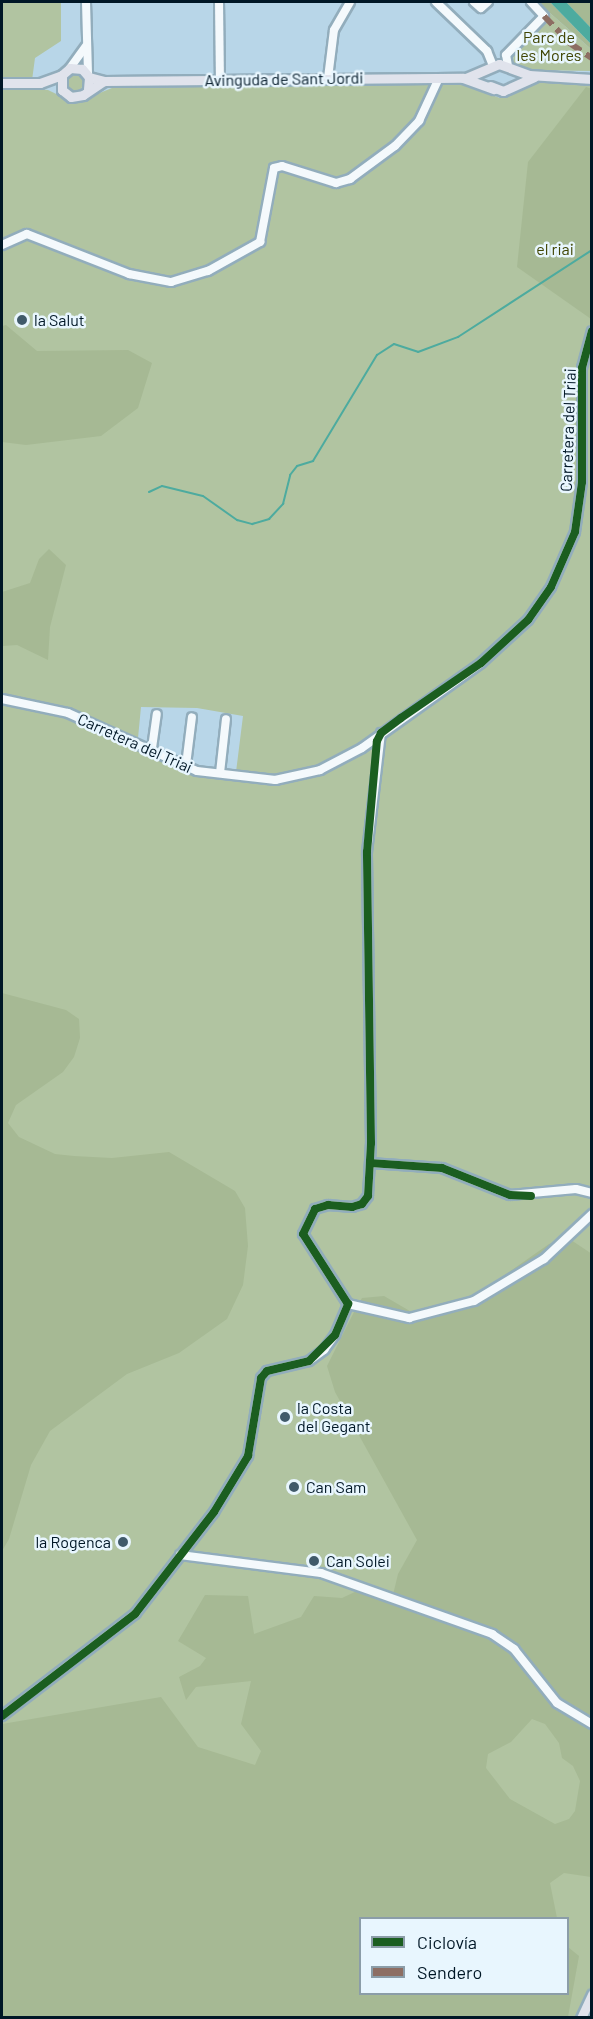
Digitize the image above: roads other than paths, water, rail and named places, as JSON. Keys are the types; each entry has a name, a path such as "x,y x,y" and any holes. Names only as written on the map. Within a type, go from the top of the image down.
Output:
{"main road":[{"name":"Avinguda de Sant Jordi","path":"463,78 492,66"},
{"path":"540,76 508,89 494,89 487,81 492,66 540,76 591,78"},
{"path":"2,83 40,83 75,97 88,89 88,76 78,68 40,83"},
{"path":"508,89 513,81 510,68"},
{"path":"62,90 66,72"},
{"name":"Avinguda de Sant Jordi","path":"88,76 104,81 463,78 494,89"},
{"name":"Avinguda de Sant Jordi","path":"88,89 104,81"},
{"path":"581,2018 591,1994"}],"street":[{"path":"86,2 88,76"},
{"path":"219,2 220,81"},
{"path":"328,78 334,30 350,2"},
{"path":"436,2 487,51 492,66"},
{"path":"474,2 481,8 488,2"},
{"path":"510,68 506,55 544,16 531,2"},
{"path":"66,72 87,45"},
{"path":"2,245 21,234 129,274 171,282 184,280 241,255 260,242 274,168 282,166 336,183 350,179 395,146 419,121 439,78"},
{"name":"Carretera del Triai","path":"2,699 68,713 152,748 186,765 220,773 275,780 320,770 362,748 482,663 528,620 551,586 575,532 582,482 582,368 591,331"},
{"path":"152,748 157,714"},
{"path":"186,765 192,717"},
{"path":"220,773 226,719"},
{"path":"381,733 367,852 370,1163 368,1196 362,1204 352,1208 322,1205 311,1213 304,1226 307,1243 348,1304 409,1318 474,1301 544,1259 591,1214"},
{"path":"370,1163 442,1168 510,1196 576,1189 591,1193"},
{"path":"2,1716 129,1620 180,1555 249,1456 261,1378 267,1371 309,1361 324,1350 335,1335 348,1304"},
{"path":"180,1555 321,1573 492,1634 514,1649 557,1703 591,1724"}],"waterway":[{"path":"149,492 162,486 203,496 237,520 252,524 269,519 283,504 290,475 297,466 313,461 377,355 394,344 418,352 458,337 592,250"}],"place":[{"name":"la Salut","path":"22,320"},
{"name":"la Costa del Gegant","path":"285,1417"},
{"name":"Can Sam","path":"294,1487"},
{"name":"la Rogenca","path":"123,1542"},
{"name":"Can Solei","path":"314,1561"}],"park label":[{"name":"Parc de les Mores","path":"549,46"},
{"name":"el riai","path":"555,249"}]}
